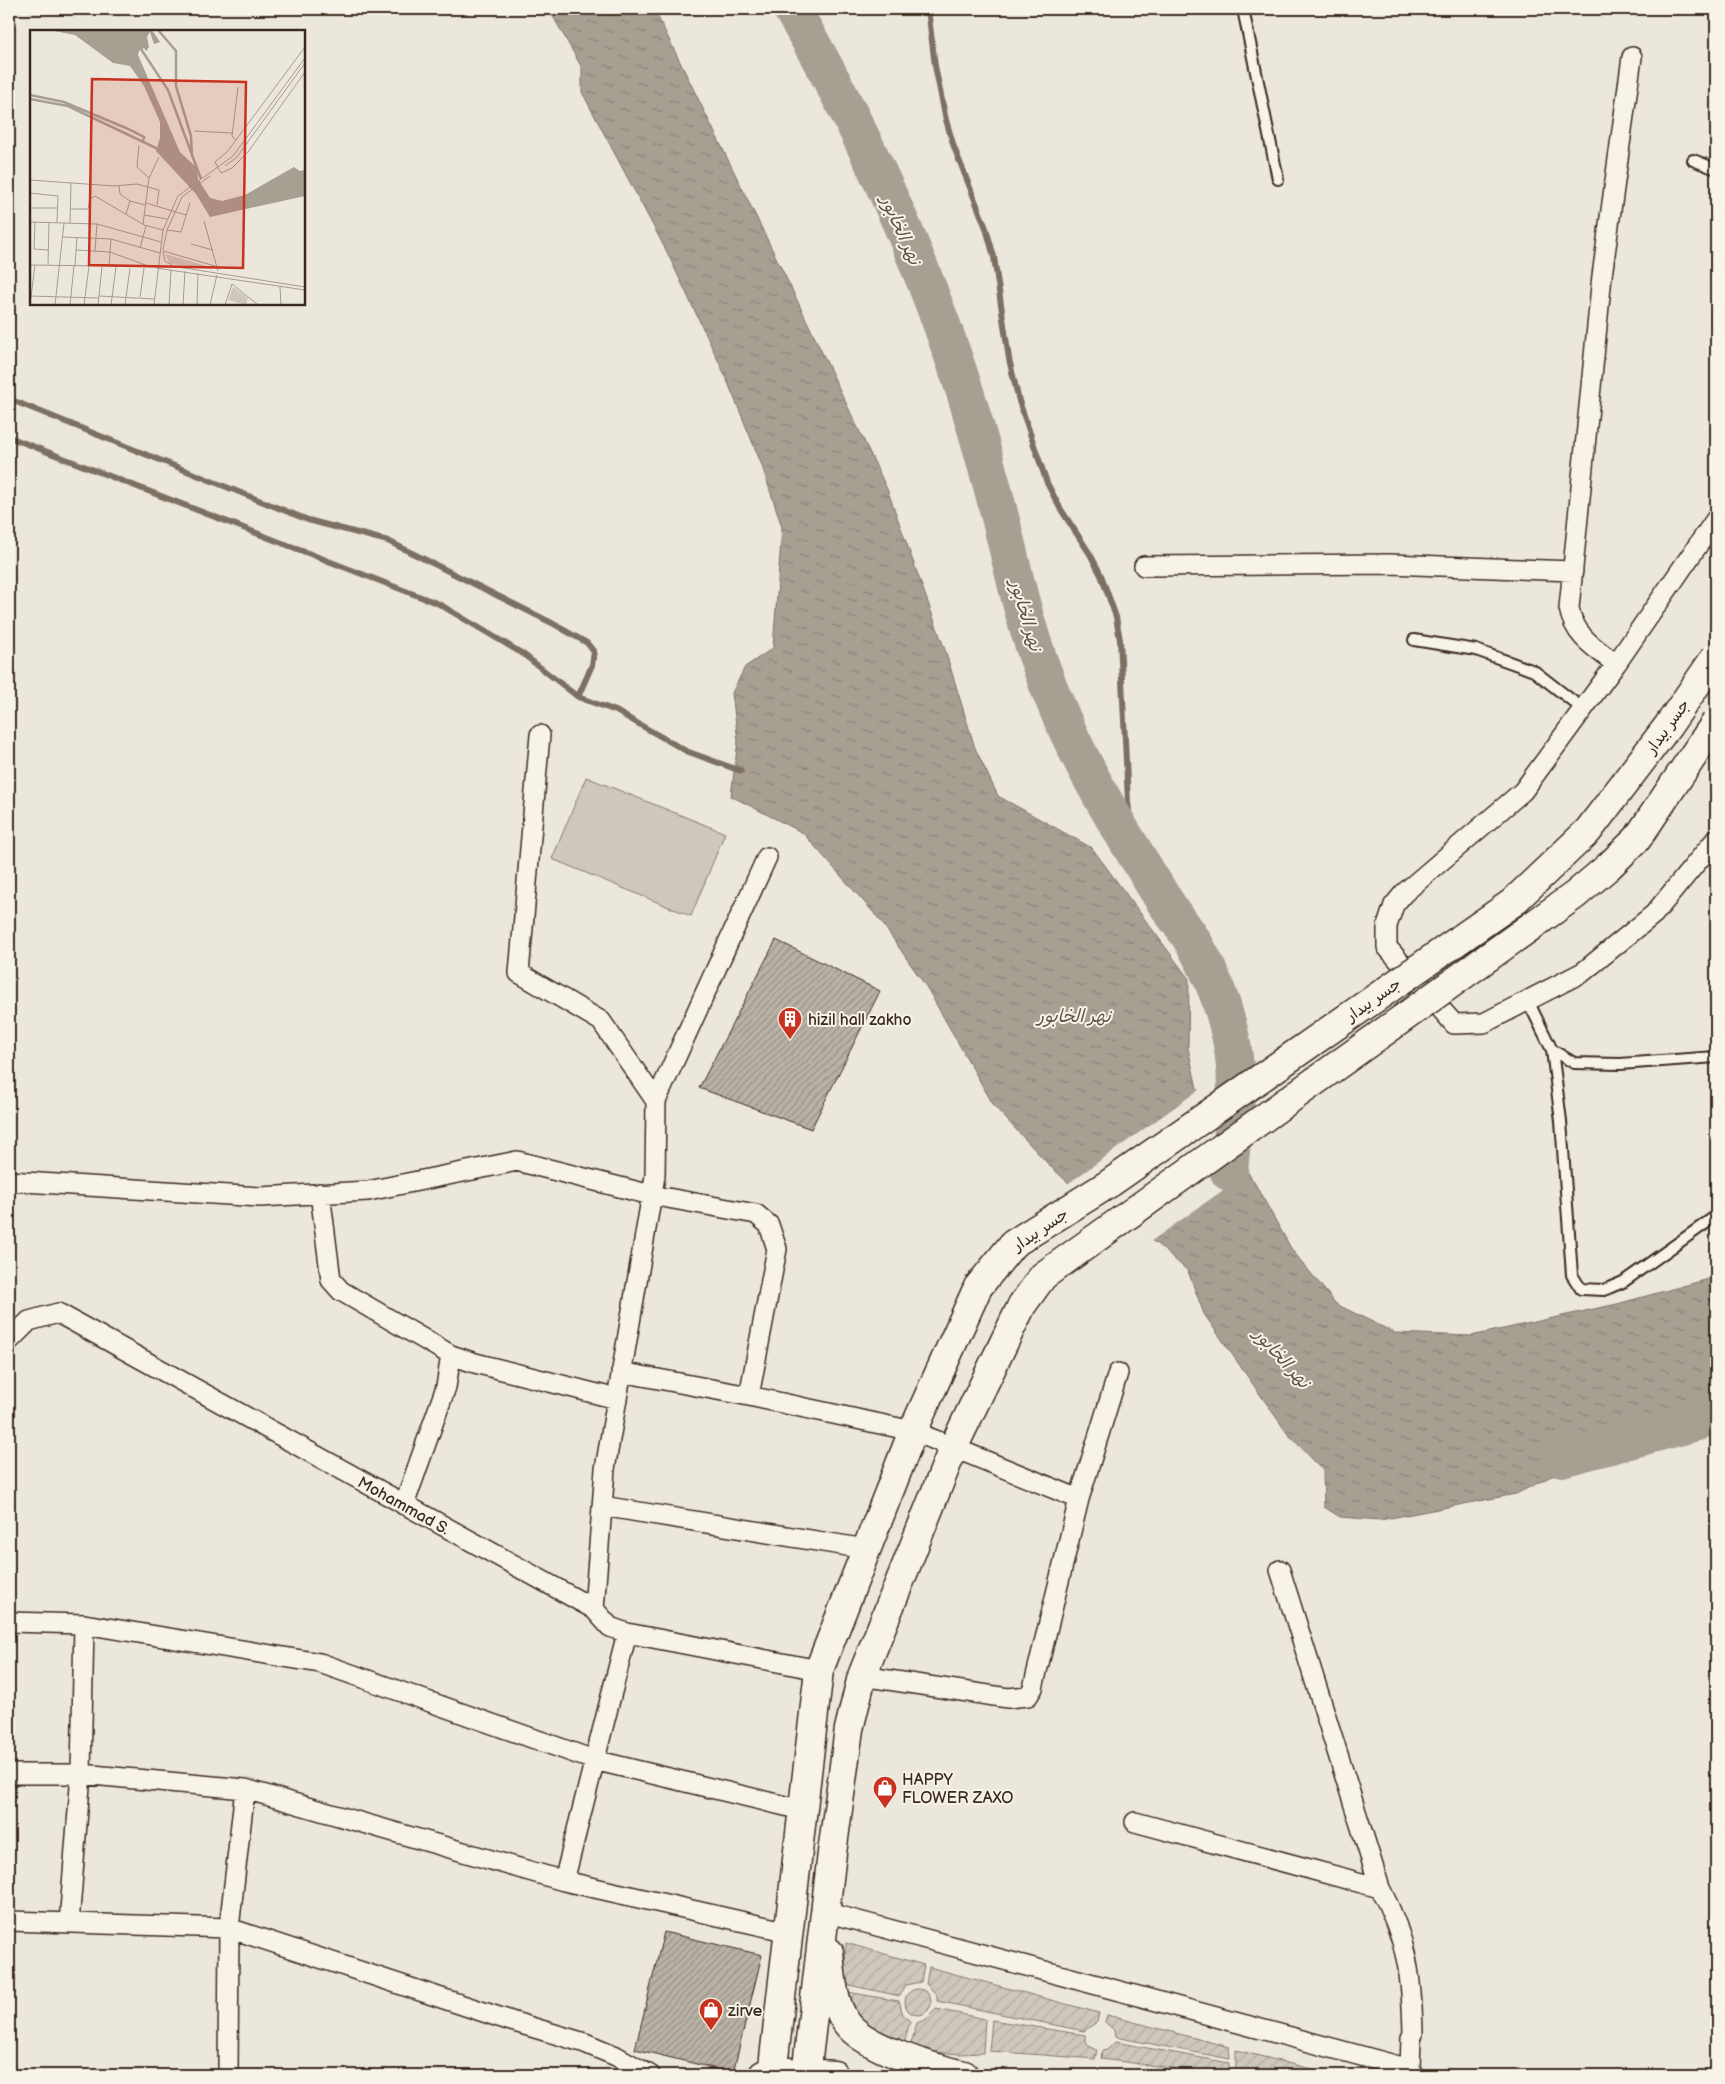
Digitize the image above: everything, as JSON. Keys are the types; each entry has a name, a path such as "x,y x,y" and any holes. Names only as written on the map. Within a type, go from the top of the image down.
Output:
{"main road":[{"name":"جسر بيدار","path":"769,2074 789,1932 819,1670 913,1431 978,1287 1013,1244 1118,1177 1512,902 1588,831 1668,726 1716,656"},
{"name":"جسر بيدار","path":"824,1912 849,1729 862,1676 954,1446 1022,1305 1043,1276 1575,895 1637,839 1716,722"},
{"path":"806,2074 824,1912"},
{"path":"824,1912 831,1970 838,2002 846,2023 869,2041 898,2055 935,2068 964,2075"},
{"path":"769,2074 834,2075"}],"street":[{"path":"1616,664 1588,643 1575,628 1569,608 1602,276 1632,57"},
{"path":"1716,519 1616,664 1523,791 1404,892 1394,905 1387,926 1387,947 1454,1024 1484,1022 1583,972 1654,914 1716,839"},
{"path":"1144,566 1390,564 1573,571"},
{"path":"540,734 519,973 601,1020 656,1102"},
{"path":"594,1610 605,1469 654,1176 656,1102 767,857"},
{"path":"9,1181 260,1197 368,1191 517,1161 651,1195 756,1214 769,1225 777,1249 749,1396"},
{"path":"320,1193 332,1280 341,1291 451,1355 475,1363 617,1399"},
{"name":"Mohammad S.","path":"9,1341 29,1321 58,1313 594,1610 610,1627 627,1633 819,1670"},
{"path":"404,1505 446,1387 451,1355"},
{"path":"621,1372 749,1396 913,1431 954,1446 1078,1499"},
{"path":"862,1676 1008,1698 1028,1696 1034,1688 1078,1499 1118,1373"},
{"path":"602,1506 866,1549"},
{"path":"824,1912 1412,2072 1411,2038 1413,2034 1410,1976 1402,1937 1380,1888 1280,1570"},
{"path":"9,1622 84,1624 320,1663 594,1760 802,1810"},
{"path":"69,1923 81,1774 84,1624"},
{"path":"564,1881 627,1633"},
{"path":"9,1774 81,1774 245,1789 564,1881 789,1932"},
{"path":"228,2075 229,1928 245,1789"},
{"path":"1135,1822 1380,1888"},
{"path":"9,1922 229,1928 511,2021 585,2043 616,2056 650,2075"}],"lane":[{"path":"1243,9 1278,178"},
{"path":"1693,160 1716,168"},
{"path":"1414,640 1476,650 1534,671 1583,710"},
{"path":"1528,1001 1552,1050 1561,1121 1572,1275 1582,1289 1604,1290 1623,1282 1716,1216"},
{"path":"1552,1050 1574,1063 1620,1064 1716,1057"}],"shaded area":[{"path":"586,777 725,833 691,916 552,859"},
{"path":"846,1943 924,1965 921,1982 905,1985 900,1996 844,1984"},
{"path":"929,1967 1099,2013 1097,2022 1084,2031 937,2001 937,1995 926,1984"},
{"path":"918,1989 927,1993 931,2002 927,2011 918,2015 909,2011 905,2002 909,1993"},
{"path":"842,1991 899,2001 903,2015 910,2021 903,2048 868,2033"},
{"path":"936,2009 985,2019 983,2053 960,2054 909,2050 917,2023 925,2020"},
{"path":"1107,2015 1229,2047 1230,2059 1115,2037 1114,2030 1105,2022"},
{"path":"992,2020 1085,2035 1087,2045 1097,2050 1095,2059 989,2051"},
{"path":"1115,2042 1229,2063 1228,2075 1101,2059 1102,2051 1107,2050"},
{"path":"1236,2050 1335,2075 1236,2075"}],"water":[{"name":"نهر الخابور","path":"549,9 654,9 795,296 887,489 945,650 975,748 998,796 1092,848 1189,979 1188,1048 1199,1097 1254,1182 1292,1250 1336,1304 1395,1333 1471,1336 1617,1304 1716,1277 1716,1435 1702,1438 1661,1421 1516,1494 1380,1520 1340,1517 1324,1507 1323,1470 1287,1433 1204,1314 1188,1271 1156,1243 1103,1214 1051,1167 994,1106 927,988 880,920 803,833 731,796 738,741 732,693 745,667 773,648 782,527 761,463 724,373 667,252 582,92 582,68"}],"pier":[{"path":"1200,1089 1201,1096 1250,1171 1150,1242 1101,1216 1066,1185"}],"building":[{"name":"hizil hall zakho","path":"776,940 880,991 811,1129 699,1088"},
{"path":"664,1932 762,1955 733,2073 635,2049"}],"waterway":[{"name":"نهر الخابور","path":"792,9 867,149 931,295 975,425 1029,631 1063,721 1100,795 1159,893 1192,940 1217,990 1225,1014 1234,1056 1236,1089 1229,1172"},
{"path":"928,9 935,66 946,120 954,147 986,228 994,257 1009,359 1019,401 1047,483 1101,575 1116,617 1120,640 1128,801 1133,851"},
{"path":"9,399 308,520 388,541 552,623 587,643 594,652 592,665 578,697"},
{"path":"9,437 439,604 523,654 578,697 616,711 686,751 741,771"},
{"name":"نهر الخابور","path":"1562,1458 1716,1417"}],"place":[{"name":"hizil hall zakho","path":"790,1040"},
{"name":"HAPPY FLOWER ZAXO","path":"885,1809"},
{"name":"zirve","path":"711,2031"}]}
